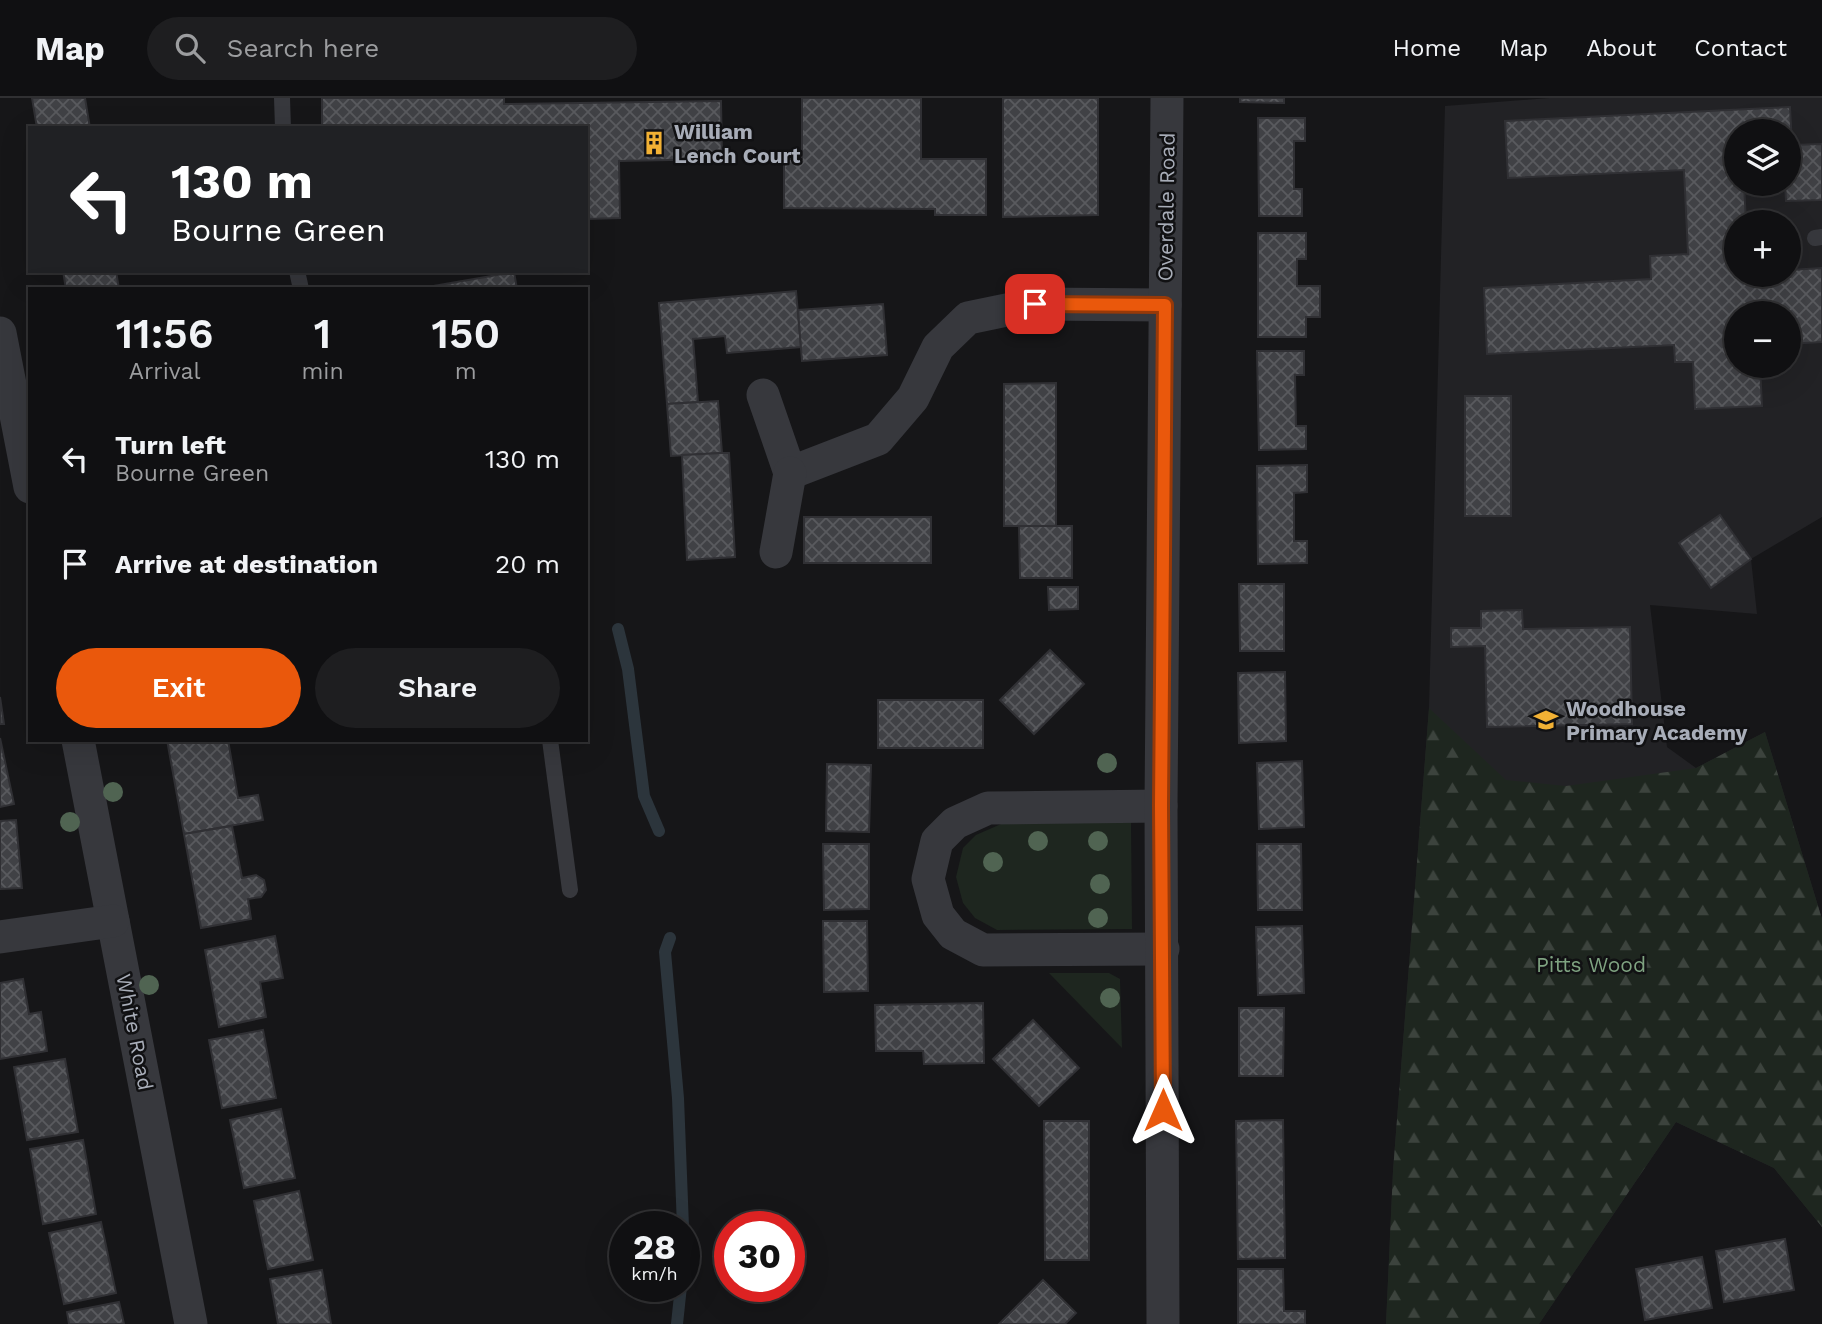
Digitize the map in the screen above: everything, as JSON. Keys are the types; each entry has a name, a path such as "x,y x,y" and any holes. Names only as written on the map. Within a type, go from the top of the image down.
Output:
{"street":[{"name":"Overdale Road","path":"1163,1324 1161,806 1167,98"},
{"path":"790,473 878,439 913,398 938,347 968,318 1035,304 1165,305"},
{"path":"0,333 4,369 28,478"},
{"path":"763,395 790,473 776,552"},
{"name":"White Road","path":"78,742 191,1324"},
{"path":"1161,806 988,808 955,823 937,841 928,879 938,915 953,934 983,950 1163,949"},
{"path":"0,937 113,921"}],"lane":[{"path":"282,98 283,126"},
{"path":"550,742 570,890"}],"shaded area":[{"name":"Woodhouse Primary Academy","path":"1549,98 1822,98 1822,517 1751,559 1757,614 1650,605 1667,747 1696,768 1765,732 1822,919 1822,1227 1774,1168 1676,1122 1539,1324 1386,1324 1393,1171 1429,708 1445,106"}],"green space":[{"name":"Pitts Wood","path":"1429,708 1506,780 1566,786 1696,768 1765,732 1822,919 1822,1227 1774,1168 1676,1122 1539,1324 1386,1324 1393,1171"},
{"path":"1131,822 1132,929 997,930 975,918 963,903 956,877 963,848 976,835 1001,824"},
{"path":"1049,973 1109,973 1120,979 1122,1048"}],"building":[{"path":"32,98 85,98 90,126 37,126"},
{"name":"William Lench Court","path":"322,98 504,98 504,104 721,101 722,159 619,161 620,218 588,219 588,126 322,126"},
{"path":"802,98 921,98 921,159 986,159 986,215 935,215 935,209 784,208 784,159 802,159"},
{"path":"1003,98 1098,98 1098,215 1003,217"},
{"path":"1240,98 1284,98 1284,103 1240,102"},
{"path":"1790,107 1791,119 1724,119 1724,196 1745,196 1745,210 1724,210 1724,287 1801,287 1801,269 1822,268 1822,342 1801,343 1801,301 1724,301 1724,378 1761,378 1762,406 1695,409 1693,362 1675,362 1674,345 1487,354 1484,288 1651,279 1650,256 1688,254 1684,170 1508,178 1505,121"},
{"path":"1258,118 1305,118 1305,141 1294,141 1294,189 1302,189 1302,216 1259,216"},
{"path":"1822,144 1822,200 1786,201 1786,196 1801,196 1801,145"},
{"path":"1258,233 1306,233 1306,259 1297,259 1297,286 1320,286 1320,317 1306,317 1306,337 1258,337"},
{"path":"63,273 116,273 119,287 66,287"},
{"path":"514,273 517,287 428,287"},
{"path":"796,291 801,347 727,353 725,336 693,339 698,402 667,404 659,303"},
{"path":"883,304 887,355 802,361 798,310"},
{"path":"1257,351 1304,351 1304,375 1295,375 1296,426 1306,426 1306,449 1259,450"},
{"path":"1056,383 1056,526 1004,526 1004,384"},
{"path":"1465,396 1511,396 1511,516 1465,516"},
{"path":"718,401 722,453 671,456 667,404"},
{"path":"729,453 735,557 687,560 682,455"},
{"path":"1307,465 1307,492 1294,493 1294,541 1307,541 1307,563 1258,564 1257,466"},
{"path":"1720,515 1751,559 1711,588 1679,543"},
{"path":"804,517 931,517 931,563 804,563"},
{"path":"1019,526 1072,526 1072,578 1020,578"},
{"path":"1239,584 1284,584 1284,651 1240,651"},
{"path":"1048,587 1078,587 1078,609 1049,610"},
{"path":"1522,610 1523,629 1630,627 1632,724 1487,727 1485,646 1451,647 1451,628 1481,628 1481,611"},
{"path":"1050,650 1084,684 1034,734 1000,700"},
{"path":"1285,672 1286,741 1239,743 1238,673"},
{"path":"0,697 4,724 0,724"},
{"path":"878,700 983,700 983,748 878,748"},
{"path":"0,738 14,804 0,807"},
{"path":"167,742 228,742 238,798 258,795 263,820 184,834"},
{"path":"1302,761 1304,827 1259,829 1257,763"},
{"path":"827,764 871,765 869,832 826,831"},
{"path":"16,820 22,888 0,889 0,821"},
{"path":"232,826 242,878 256,875 264,880 266,890 261,897 248,899 251,919 201,928 184,834"},
{"path":"823,844 869,844 869,909 824,910"},
{"path":"1257,844 1301,844 1302,910 1258,910"},
{"path":"823,921 867,921 868,991 824,992"},
{"path":"1302,926 1304,993 1258,995 1256,927"},
{"path":"275,936 283,978 260,982 266,1017 219,1027 205,950"},
{"path":"23,979 29,1014 41,1012 47,1051 0,1059 0,983"},
{"path":"983,1003 984,1063 924,1064 923,1051 876,1051 875,1005"},
{"path":"1239,1008 1284,1008 1283,1076 1239,1076"},
{"path":"1033,1020 1079,1068 1039,1106 993,1059"},
{"path":"263,1030 276,1098 222,1108 209,1040"},
{"path":"65,1059 78,1132 27,1140 14,1067"},
{"path":"281,1109 295,1178 244,1188 230,1120"},
{"path":"1283,1120 1285,1258 1238,1259 1236,1121"},
{"path":"1044,1121 1089,1121 1089,1260 1045,1260"},
{"path":"83,1140 96,1214 43,1224 30,1149"},
{"path":"299,1191 313,1260 268,1269 254,1201"},
{"path":"101,1222 116,1293 64,1304 49,1233"},
{"path":"1785,1239 1794,1290 1724,1302 1716,1251"},
{"path":"1702,1257 1712,1308 1645,1320 1636,1269"},
{"path":"1238,1269 1283,1269 1284,1311 1305,1311 1305,1324 1238,1324"},
{"path":"322,1270 331,1324 278,1324 270,1279"},
{"path":"1043,1280 1076,1313 1065,1324 999,1324"},
{"path":"119,1302 124,1324 69,1324 67,1312"}],"waterway":[{"path":"618,629 628,669 644,796 659,831"},
{"path":"670,938 665,952 678,1098 682,1211"},
{"path":"677,1324 679,1302"}],"place":[{"name":"William Lench Court","path":"654,143"},
{"name":"Woodhouse Primary Academy","path":"1546,720"}],"route":[{"path":"1035,304 1165,305 1161,806 1163,1110"}]}
